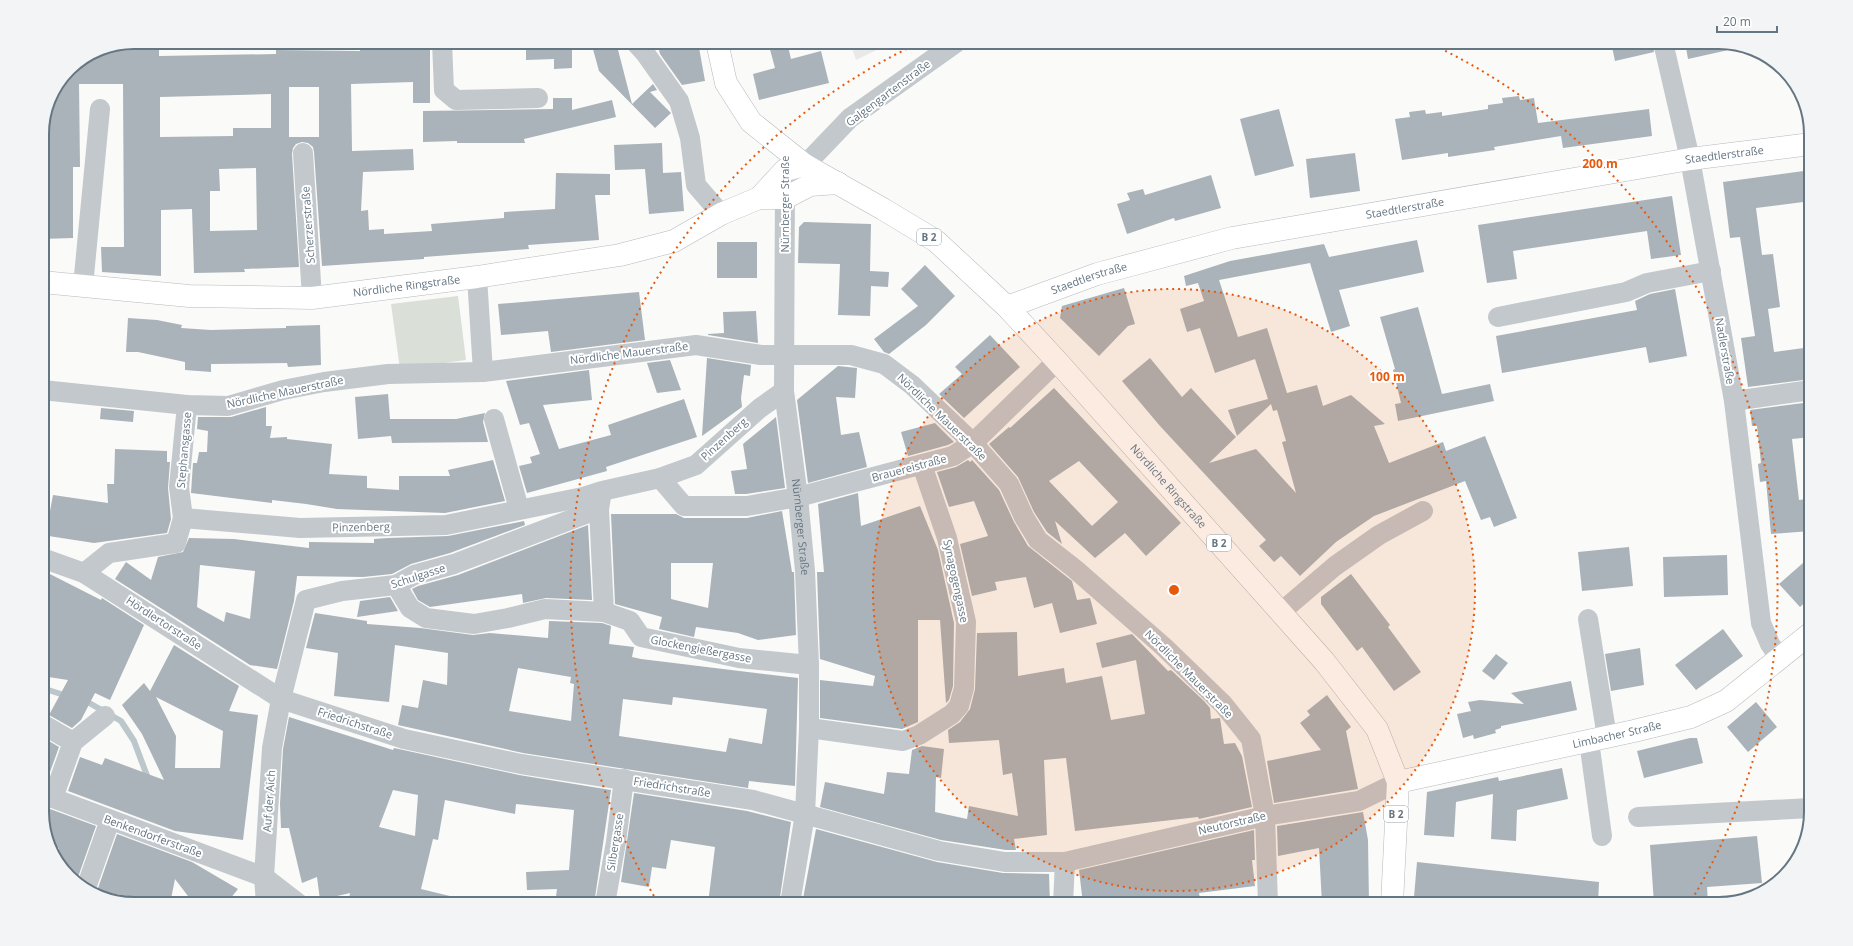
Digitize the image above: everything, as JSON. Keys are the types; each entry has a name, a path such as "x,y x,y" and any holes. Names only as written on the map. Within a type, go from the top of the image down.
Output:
{"main road":[{"name":"Nürnberger Straße","path":"719,49 726,83 750,122 792,162"},
{"name":"Staedtlerstraße","path":"1007,307 1097,274 1232,238 1690,159 1804,145"},
{"name":"Nördliche Ringstraße","path":"759,198 792,162 838,183 936,241 1007,307 1057,360 1324,661 1378,729 1398,782 1392,897"},
{"path":"785,198 792,162"},
{"name":"Nördliche Ringstraße","path":"49,283 189,296 312,298 477,277 628,253 674,241 721,214 759,198 785,198 810,185 838,183"},
{"name":"Limbacher Straße","path":"1398,782 1598,739 1691,717 1726,701 1804,639"}],"street":[{"path":"442,49 444,90 456,100 538,98"},
{"path":"641,49 679,101 690,138 696,184 721,214"},
{"name":"Galgengartenstraße","path":"792,162 850,118 947,49"},
{"name":"Nadlerstraße","path":"1665,49 1690,159 1734,401 1761,623 1770,644 1780,659"},
{"path":"83,286 100,109"},
{"name":"Scherzerstraße","path":"303,153 312,298"},
{"name":"Nürnberger Straße","path":"785,198 784,391 798,497 805,571 809,665 809,728 805,814 791,897"},
{"path":"1498,317 1626,292 1647,283 1710,271"},
{"path":"477,277 483,372"},
{"name":"Nördliche Mauerstraße","path":"49,391 187,405 228,406 290,389 324,382 388,374 483,372 696,345 784,356 851,354 884,364 912,385 973,443 1009,484 1024,517 1038,540 1075,569 1164,647 1223,704 1251,739 1265,816 1268,897"},
{"name":"Brauereistraße","path":"798,497 922,466 953,456 973,443 1057,360"},
{"name":"Pinzenberg","path":"183,518 300,528 446,525 583,497 601,500 696,465 760,408 784,391"},
{"path":"1734,401 1804,391"},
{"name":"Stephansgasse","path":"183,518 179,487 187,405"},
{"path":"494,419 519,509"},
{"name":"Synagogengasse","path":"809,728 903,741 919,735 952,714 959,706 964,688 966,622 947,538 922,466"},
{"path":"660,478 684,506 747,506 798,497"},
{"path":"601,500 604,612"},
{"name":"Schulgasse","path":"281,699 306,600 342,591 396,585 414,576 454,564 601,500"},
{"path":"1281,612 1335,566 1378,535 1423,511"},
{"path":"84,573 109,553 176,543 183,518"},
{"name":"Hördlertorstraße","path":"49,560 84,573 281,699"},
{"name":"Glockengießergasse","path":"396,585 410,608 426,618 474,624 545,609 604,612 630,621 641,638 739,658 809,665"},
{"path":"1588,619 1598,739 1602,836"},
{"name":"Friedrichstraße","path":"281,699 404,739 521,764 753,800 939,851 1005,862 1064,862"},
{"name":"Auf der Aich","path":"265,897 264,877 272,748 281,699"},
{"path":"49,794 73,742 104,716"},
{"path":"49,728 73,742"},
{"name":"Silbergasse","path":"606,897 616,842 624,779"},
{"name":"Neutorstraße","path":"1064,862 1265,816 1359,802 1398,782"},
{"name":"Benkendorferstraße","path":"49,796 264,877 291,897"},
{"path":"1638,817 1804,808"},
{"path":"88,883 110,820"},
{"path":"1063,897 1064,862"}],"shaded area":[{"path":"852,49 879,49 856,60"},
{"path":"458,296 466,360 400,369 391,304"}],"building":[{"path":"128,49 159,49 159,56 276,54 276,50 430,49 430,103 413,103 413,82 351,84 352,151 413,149 414,170 363,172 361,211 368,210 369,230 384,229 384,234 432,231 431,224 504,218 504,212 555,209 556,173 610,174 610,195 595,195 599,240 528,245 529,249 424,257 424,259 322,266 314,152 313,147 308,143 302,142 296,144 293,148 292,154 299,267 244,269 245,272 194,273 192,209 161,210 161,276 102,272 101,247 124,247 123,84 79,84 80,167 73,167 73,238 49,239 49,128 52,112 55,101 63,87 78,70 87,63 101,55","holes":["289,87 319,87 319,137 289,137","271,94 271,128 233,128 233,136 160,137 160,97","256,168 257,230 210,231 210,191 220,191 219,169"]},
{"path":"526,49 572,49 572,68 554,69 554,59 526,60"},
{"path":"593,49 618,49 632,104 653,84 657,90 650,92 671,113 655,128 599,71"},
{"path":"659,49 699,49 705,81 682,85 660,54"},
{"path":"770,49 789,49 791,59 821,51 829,83 759,100 753,74 775,68"},
{"path":"1612,49 1653,49 1654,52 1615,61"},
{"path":"1686,49 1729,50 1688,59"},
{"path":"1519,96 1520,100 1534,98 1538,123 1649,109 1652,136 1563,148 1561,136 1494,147 1495,150 1448,157 1448,153 1402,160 1395,119 1410,117 1409,112 1425,110 1426,114 1442,112 1442,116 1488,109 1488,105 1503,103 1502,98"},
{"path":"553,98 572,98 572,110 612,100 616,117 524,139 525,143 457,143 457,141 423,142 423,111 553,109"},
{"path":"1279,109 1294,166 1255,176 1240,119"},
{"path":"662,143 663,173 681,172 684,211 649,214 645,169 615,170 614,145"},
{"path":"1355,153 1360,191 1310,198 1306,159"},
{"path":"1804,171 1804,202 1756,208 1762,255 1773,254 1780,307 1768,309 1774,352 1804,348 1804,380 1748,387 1741,338 1755,336 1740,237 1730,238 1723,182"},
{"path":"1211,175 1221,208 1175,221 1174,218 1127,234 1117,204 1130,200 1127,193 1143,189 1145,195"},
{"path":"1672,196 1681,255 1651,259 1647,231 1513,251 1517,279 1487,283 1478,225"},
{"path":"804,222 871,224 870,271 889,272 888,287 871,286 870,316 838,315 840,264 798,263 799,227"},
{"path":"1417,240 1424,272 1339,290 1350,326 1331,332 1310,263 1219,280 1238,337 1267,328 1287,393 1317,385 1323,406 1351,395 1385,424 1374,426 1389,463 1443,442 1446,451 1485,436 1517,518 1494,527 1490,517 1481,520 1465,481 1374,516 1336,542 1300,576 1281,556 1274,562 1259,546 1266,540 1160,426 1122,381 1150,358 1182,397 1191,388 1236,437 1209,463 1256,449 1296,493 1282,442 1286,441 1277,410 1273,411 1271,404 1237,436 1228,410 1268,399 1255,359 1215,373 1200,328 1187,332 1180,309 1204,301 1198,283 1186,286 1184,276 1230,261 1324,244 1329,257"},
{"path":"717,242 757,242 757,278 717,278"},
{"path":"925,265 955,296 926,325 889,354 884,352 874,339 918,306 901,289"},
{"path":"1124,288 1135,324 1128,326 1099,356 1060,318 1062,306"},
{"path":"1675,289 1687,356 1649,363 1646,347 1502,373 1496,336 1637,310 1635,301 1650,294"},
{"path":"639,292 645,340 551,352 548,331 501,335 498,304"},
{"path":"1418,307 1442,394 1490,384 1494,401 1398,421 1395,404 1401,403 1393,370 1395,369 1380,317"},
{"path":"756,311 758,343 708,335 724,333 723,312"},
{"path":"128,318 157,320 182,325 181,328 211,330 286,328 286,326 320,325 321,365 288,367 287,363 211,364 211,372 185,370 185,362 138,352 126,352"},
{"path":"990,335 1020,367 964,418 939,394 962,374 955,367"},
{"path":"707,358 751,365 750,376 744,375 741,398 742,407 702,436"},
{"path":"670,360 681,390 657,393 647,363"},
{"path":"838,366 857,368 855,398 836,397 841,435 859,432 867,467 808,483 797,400"},
{"path":"589,370 592,400 543,405 559,449 611,435 608,425 684,399 697,437 606,467 607,471 527,493 519,466 532,463 530,457 540,454 529,423 520,425 506,381"},
{"path":"1054,388 1181,523 1146,556 1125,533 1095,558 1055,521 1062,544 1047,532 1034,512 1018,477 989,444 1009,427 1010,428","holes":["1079,461 1118,502 1092,526 1049,481"]},
{"path":"388,394 390,419 456,419 485,413 483,422 488,442 392,443 391,436 358,439 355,397"},
{"path":"1804,403 1804,438 1792,439 1799,500 1804,499 1804,532 1771,534 1766,481 1760,482 1758,464 1761,463 1757,426 1752,426 1750,410"},
{"path":"266,407 266,426 272,426 270,438 287,437 287,439 332,444 329,474 367,476 367,488 399,490 399,476 450,476 448,470 493,460 505,501 445,513 337,509 272,500 272,503 191,493 193,463 197,463 199,452 207,452 208,431 197,429 198,417 231,417"},
{"path":"101,408 134,411 133,422 100,419"},
{"path":"776,417 785,488 746,494 735,494 731,471 747,469 743,444"},
{"path":"935,423 954,442 908,456 901,432"},
{"path":"115,449 167,451 167,462 170,462 168,488 171,519 167,533 94,543 49,536 49,511 53,495 108,503 107,484 114,484"},
{"path":"968,460 970,462 972,460 999,490 1014,522 1028,546 1072,581 1077,600 1090,598 1097,624 1060,633 1052,603 1034,608 1026,577 995,582 997,590 972,596 960,544 988,536 974,501 949,507 937,472 956,467"},
{"path":"858,493 861,526 920,506 938,550 954,623 953,686 949,700 946,703 940,620 918,620 918,722 902,729 820,718 820,680 873,686 875,676 820,659 817,572 824,572 818,504"},
{"path":"782,511 792,572 794,572 796,635 758,640 738,633 696,627 694,637 659,629 662,617 615,604 611,514 676,514 684,518 747,518","holes":["671,563 713,563 708,608 671,599"]},
{"path":"524,521 525,525 450,553 411,564 392,574 363,577 297,576 294,601 277,669 250,665 115,579 126,562 151,580 158,557 183,552 189,538 234,539 309,548 309,542 374,543 374,539 448,536","holes":["200,565 255,571 250,619 226,612 224,622 197,607"]},
{"path":"588,525 592,600 546,598 523,603 522,594 430,607 418,600 412,589 458,575"},
{"path":"1629,547 1633,586 1582,591 1578,552"},
{"path":"1727,555 1728,595 1664,597 1663,557"},
{"path":"1804,562 1804,603 1800,607 1779,584"},
{"path":"49,574 101,600 102,598 144,625 110,700 95,693 81,720 72,728 49,715 68,680 49,677"},
{"path":"1351,574 1390,625 1388,627 1421,672 1394,691 1362,647 1357,651 1321,604 1321,597"},
{"path":"390,597 398,611 357,617 360,601"},
{"path":"315,613 367,621 367,624 420,628 473,635 490,633 548,638 549,621 602,623 611,626 609,644 634,647 632,657 798,678 795,786 749,781 748,788 523,753 398,725 402,705 418,708 423,680 447,685 448,653 395,645 389,702 334,696 338,653 306,648","holes":["518,668 571,677 570,683 574,684 571,721 509,711","673,697 767,709 762,744 729,738 726,752 619,736 623,699 672,705"]},
{"path":"1723,629 1743,656 1696,690 1675,665"},
{"path":"1017,632 1018,676 1064,668 1066,683 1102,676 1111,720 1145,714 1136,660 1102,668 1096,643 1132,634 1168,671 1171,670 1204,701 1210,708 1211,719 1220,718 1224,744 1235,743 1242,756 1252,807 1199,819 1198,817 1075,831 1066,758 1044,760 1047,835 1014,839 1016,850 1006,850 941,840 820,807 825,782 884,794 887,772 909,774 912,750 922,746 944,749 941,778 936,777 935,812 967,819 969,806 1018,816 1012,773 1003,775 999,740 949,743 948,730 960,722 970,709 975,689 977,633"},
{"path":"174,645 239,686 229,711 258,715 243,840 175,831 68,791 80,757 102,765 105,758 164,780 142,734 122,705 144,683 150,691","holes":["156,697 223,731 220,768 175,768 176,736"]},
{"path":"1640,648 1644,685 1611,691 1605,654"},
{"path":"1496,654 1508,663 1494,680 1482,671"},
{"path":"1571,681 1577,710 1501,726 1501,728 1495,730 1496,733 1474,739 1473,735 1463,738 1457,714 1471,711 1468,702 1480,700 1524,704 1511,693"},
{"path":"1327,695 1351,727 1346,731 1358,789 1274,803 1267,761 1321,750 1300,723 1310,715 1307,711"},
{"path":"1756,702 1777,727 1748,752 1727,727"},
{"path":"289,717 393,750 394,748 519,775 611,790 595,897 556,897 557,889 527,890 526,872 569,870 574,810 516,804 515,814 445,800 438,840 433,839 421,889 454,897 349,897 350,893 333,897 320,897 317,877 302,883 289,828 281,828 280,804 283,749","holes":["393,790 418,795 415,836 379,827"]},
{"path":"1690,738 1697,738 1703,763 1644,778 1637,751"},
{"path":"49,741 59,747 49,775"},
{"path":"1562,768 1568,799 1517,810 1516,841 1491,839 1493,794 1456,802 1454,837 1424,835 1427,792 1498,777 1499,781"},
{"path":"634,793 747,811 791,822 780,897 709,897 715,847 671,840 666,869 652,867 649,887 621,882"},
{"path":"49,809 96,826 78,876 63,859 59,851 59,848 57,847 51,829"},
{"path":"1363,812 1368,840 1369,897 1322,897 1319,848 1278,856 1277,826"},
{"path":"816,829 937,862 1003,873 1049,874 1050,897 803,897"},
{"path":"1254,830 1255,860 1252,860 1255,886 1199,893 1200,897 1082,897 1079,870"},
{"path":"117,834 192,862 238,889 232,897 189,897 175,879 171,897 135,897 111,893 98,889"},
{"path":"1757,836 1762,883 1707,887 1708,897 1654,897 1650,845"},
{"path":"1417,862 1599,882 1598,897 1414,897"}],"waterway":[{"path":"49,690 67,696"},
{"path":"84,700 121,721 134,741 149,781"}]}
